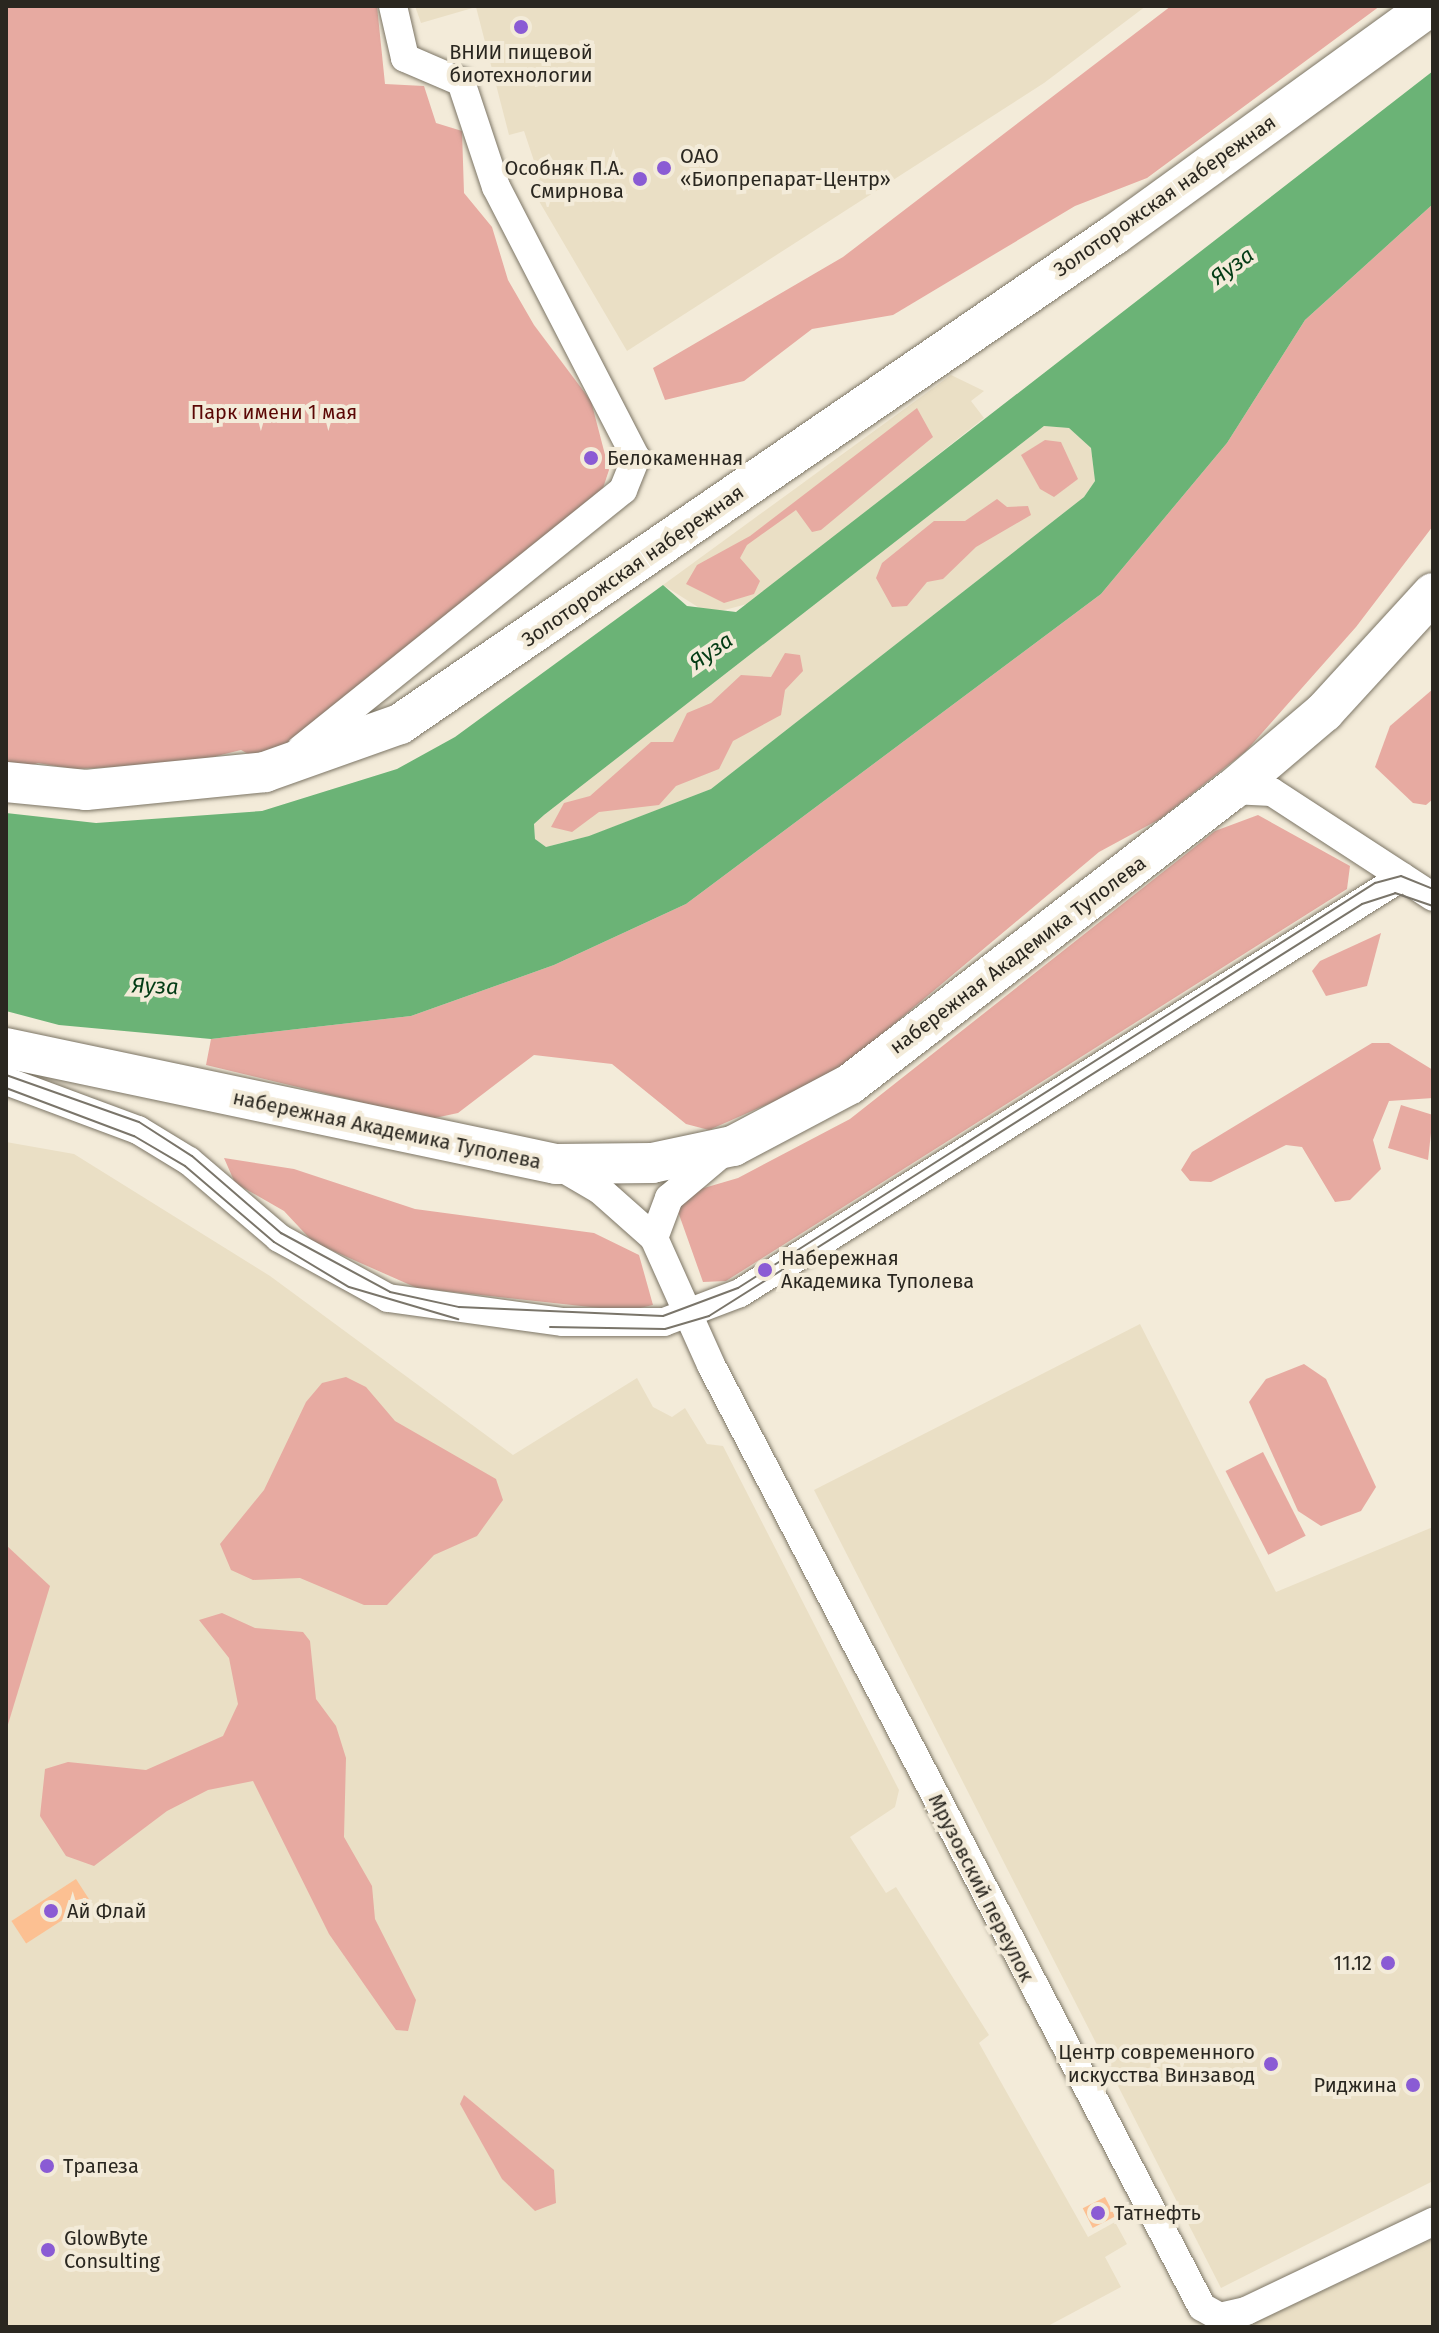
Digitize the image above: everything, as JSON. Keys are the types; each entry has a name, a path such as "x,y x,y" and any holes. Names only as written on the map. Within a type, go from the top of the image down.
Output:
{"main road":[{"name":"Золоторожская набережная","path":"6,782 86,790 265,772 378,735 446,698 1430,6"},
{"name":"набережная Академика Туполева","path":"6,1048 556,1164 652,1163 733,1146 850,1084 1232,790 1279,751 1384,652 1433,593"}],"street":[{"path":"265,772 416,662 623,490 636,458 496,187 461,82 405,58 393,6"},
{"path":"416,662 410,676 419,694 446,698"},
{"path":"1279,751 1289,786 1310,816"},
{"path":"1232,790 1255,786 1310,816 1433,897"},
{"path":"6,1081 138,1130 189,1161 279,1238 388,1298 563,1322 687,1317 740,1293 1402,877"},
{"path":"654,1238 681,1183 733,1146"},
{"name":"Мрузовский переулок","path":"556,1164 600,1190 654,1238 687,1317 1202,2307 1220,2317 1246,2311 1433,2222"}],"shaded area":[{"path":"415,6 1146,6 1044,83 627,351 529,184 540,179 524,131 509,135 476,7 421,23"},
{"path":"951,375 984,391 971,401 984,418 751,603 709,614 663,585"},
{"path":"1044,426 1069,428 1091,448 1095,481 1084,497 711,789 590,836 546,847 535,839 534,824 544,815"},
{"path":"6,1142 74,1154 270,1276 513,1455 637,1378 653,1407 672,1417 685,1408 707,1444 723,1446 899,1790 895,1807 850,1837 886,1893 896,1887 989,2035 979,2043 1088,2237 1115,2222 1127,2244 1105,2257 1121,2287 1046,2327 6,2327"},
{"path":"1140,1324 1276,1592 1433,1527 1433,2181 1221,2288 814,1490"},
{"path":"1433,2239 1433,2327 1246,2327"}],"green space":[{"name":"Парк имени 1 мая","path":"6,6 377,6 385,84 424,86 436,123 462,131 464,193 492,227 508,280 534,325 591,401 609,470 603,488 308,734 254,757 241,750 185,764 73,769 38,763 6,774"},
{"path":"1171,6 1380,6 1147,178 1075,206 893,315 812,329 744,381 665,400 653,368 843,257"},
{"path":"1433,204 1433,526 1356,627 1246,751 1160,819 1099,852 832,1076 709,1130 686,1124 612,1064 534,1055 458,1113 430,1119 206,1065 211,1039 411,1016 554,965 686,904 1101,594 1227,443 1305,320"},
{"path":"917,408 933,437 821,530 812,532 796,510 747,545 740,558 760,581 754,594 724,603 686,584 697,565 750,536"},
{"path":"1045,440 1061,442 1078,479 1054,497 1040,489 1021,455"},
{"path":"997,499 1007,507 1028,506 1031,515 976,547 943,579 927,582 907,606 892,607 876,578 882,563 934,521 965,521"},
{"path":"785,653 800,655 803,671 785,690 781,715 733,741 719,769 676,786 659,805 599,812 572,832 551,827 564,803 590,796 651,742 673,742 687,713 711,703 741,675 771,677"},
{"path":"1433,689 1433,799 1426,805 1413,803 1375,767 1390,726"},
{"path":"1258,815 1350,866 1347,889 726,1281 703,1282 676,1206 687,1193 738,1178 850,1119 1215,831"},
{"path":"1381,933 1367,986 1326,996 1312,971 1320,961"},
{"path":"1372,1043 1389,1043 1433,1070 1433,1098 1389,1101 1373,1140 1381,1169 1350,1200 1335,1202 1302,1147 1286,1145 1211,1182 1190,1181 1181,1170 1192,1152"},
{"path":"1401,1105 1433,1115 1428,1160 1388,1148"},
{"path":"224,1158 294,1169 415,1209 594,1233 639,1255 653,1305 627,1311 417,1288 313,1242 284,1211 235,1183"},
{"path":"1304,1364 1326,1379 1376,1487 1361,1511 1321,1526 1298,1511 1249,1402 1266,1379"},
{"path":"346,1377 366,1387 395,1421 496,1479 503,1500 477,1536 434,1555 387,1605 364,1605 300,1578 253,1580 231,1570 220,1544 264,1490 306,1402 322,1383"},
{"path":"1263,1452 1306,1536 1268,1555 1226,1471"},
{"path":"6,1545 50,1586 6,1731"},
{"path":"222,1613 255,1628 303,1632 310,1641 316,1699 336,1726 346,1758 344,1837 372,1886 375,1919 416,2000 408,2031 396,2030 329,1934 253,1781 208,1790 167,1811 94,1866 66,1856 40,1816 45,1769 68,1762 146,1770 223,1736 238,1704 229,1658 199,1620"},
{"path":"464,2095 554,2170 556,2203 535,2211 502,2179 460,2104"}],"water":[{"name":"Яуза","path":"1433,71 1433,204 1305,320 1227,443 1101,594 686,904 554,965 411,1016 211,1039 59,1025 6,1011 6,813 96,823 262,811 397,769 455,737 663,585 687,606 736,612","holes":["1044,426 1069,428 1091,448 1095,481 1084,497 711,789 589,836 546,847 535,839 534,824 544,815"]}],"building":[{"name":"Ай Флай","path":"76,1879 91,1902 26,1944 11,1921"},
{"name":"Татнефть","path":"1105,2197 1115,2217 1093,2228 1083,2208"}],"tram line":[{"path":"6,1075 139,1122 192,1156 281,1233 390,1292 459,1307 663,1316 738,1288 1375,883 1401,876 1433,889"},
{"path":"550,1327 665,1329 709,1316 1362,904 1395,893 1433,906"},
{"path":"6,1088 134,1136 185,1166 274,1242 349,1287 458,1319"}],"place":[{"name":"ВНИИ пищевой биотехнологии","path":"521,27"},
{"name":"ОАО «Биопрепарат-Центр»","path":"664,168"},
{"name":"Особняк П.А. Смирнова","path":"640,179"},
{"name":"Белокаменная","path":"591,458"},
{"name":"Набережная Академика Туполева","path":"765,1270"},
{"name":"Ай Флай","path":"51,1911"},
{"name":"11.12","path":"1388,1963"},
{"name":"Центр современного искусства Винзавод","path":"1271,2064"},
{"name":"Риджина","path":"1413,2085"},
{"name":"Трапеза","path":"47,2166"},
{"name":"Татнефть","path":"1098,2213"},
{"name":"GlowByte Consulting","path":"48,2250"}]}
